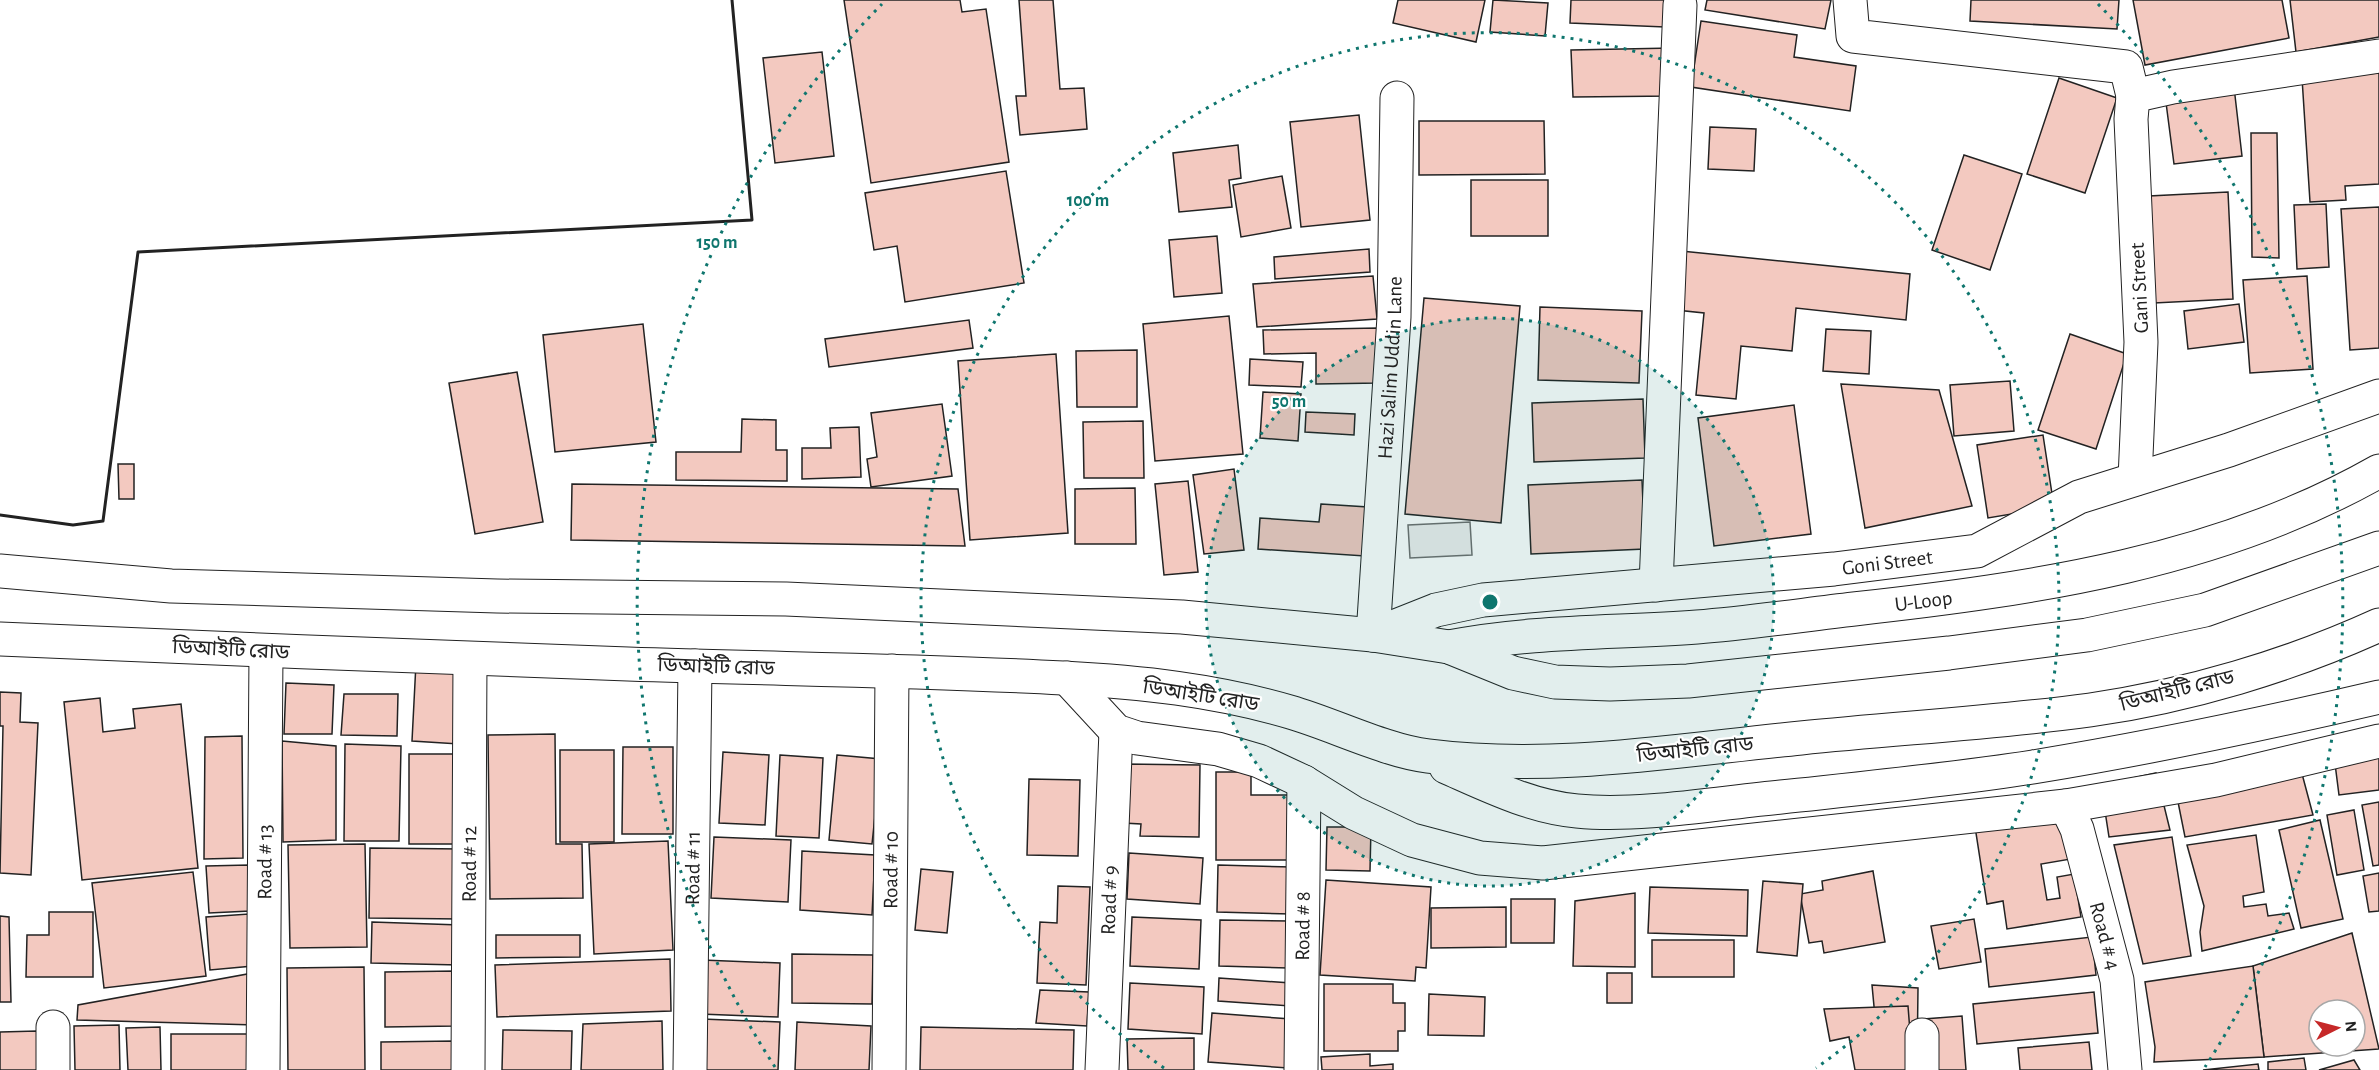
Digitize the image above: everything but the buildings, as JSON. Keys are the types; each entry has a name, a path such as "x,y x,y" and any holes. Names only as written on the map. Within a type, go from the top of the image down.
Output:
{"street":[{"name":"Gani Street","path":"1850,0 1853,36 2126,67 2133,96 2131,119 2141,342 2135,479"},
{"path":"1656,585 1680,5"},
{"path":"2133,96 2174,87 2379,56"},
{"name":"Hazi Salim Uddin Lane","path":"1372,635 1394,317 1397,98"},
{"name":"Goni Street","path":"1372,635 1436,610 1484,600 1834,569 1977,551 2079,497 2229,450 2379,396"},
{"name":"U-Loop","path":"1449,647 1494,638 1698,627 1912,602 2108,570 2219,543 2286,518 2379,471"},
{"path":"0,571 171,586 984,606 1182,617 1372,635 1449,647 1513,673 1555,682 1610,684 1688,681 1949,653 2087,635 2205,610 2379,548"},
{"name":"ডিআইটি রোড","path":"0,639 266,652 1067,678 1187,688 1239,698 1295,713 1419,756 1491,762 1563,761 1986,722 2096,709 2209,684 2298,657 2379,625"},
{"name":"Road # 13","path":"263,1070 266,652"},
{"name":"Road # 12","path":"468,1070 470,659"},
{"name":"Road # 11","path":"690,1070 695,666"},
{"name":"Road # 10","path":"889,1070 892,671"},
{"path":"1067,678 1116,731 1137,738 1218,749 1259,761 1304,782 1354,813 1412,840 1480,858 1543,863 2066,806 2216,780 2379,741"},
{"path":"1419,756 1521,798 1577,811 1637,810 1737,801 2032,767 2263,724 2379,697"},
{"name":"Road # 9","path":"1102,1070 1116,731"},
{"name":"Road # 8","path":"1301,1070 1304,782"},
{"name":"Road # 4","path":"2066,806 2077,829 2116,980 2125,1070"},
{"path":"52,1070 53,1027"},
{"path":"1922,1035 1922,1070"}],"shaded area":[{"path":"1470,522 1472,555 1410,558 1408,525"}],"wall":[{"path":"0,515 73,525 103,521 138,252 752,220 732,0"}]}
